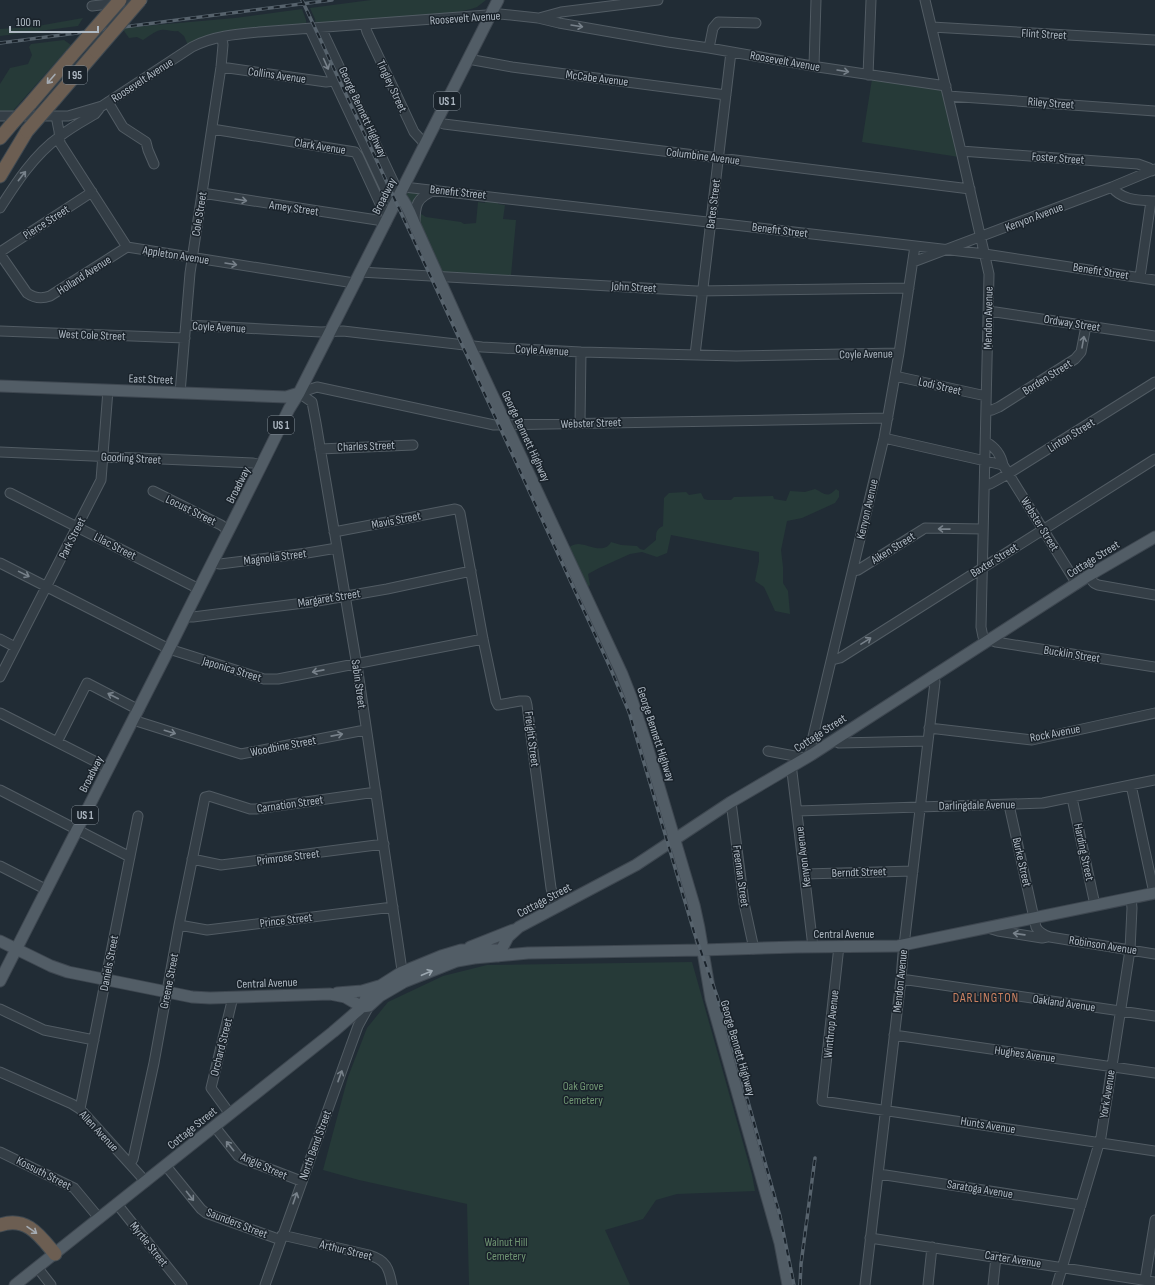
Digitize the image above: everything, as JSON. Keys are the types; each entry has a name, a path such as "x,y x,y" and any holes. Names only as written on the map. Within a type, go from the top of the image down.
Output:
{"highway":[{"name":"I 95","path":"0,138 120,0"},
{"name":"I 95","path":"0,162 140,0"},
{"path":"0,132 11,125"},
{"path":"0,176 27,131"},
{"path":"0,1225 13,1223 27,1226 39,1234 55,1254"}],"main road":[{"name":"Broadway","path":"0,981 498,0"},
{"name":"George Bennett Highway","path":"400,195 406,216 414,223 469,346 622,674 637,714 695,909 711,999 780,1243 788,1285"},
{"name":"East Street","path":"0,386 286,397 299,393"},
{"name":"Cottage Street","path":"499,953 508,937 519,927 636,865 731,802 808,757 1088,576 1155,537"},
{"name":"Central Avenue","path":"0,941 59,970 166,992 201,998 330,994 345,997 365,1007 403,977 441,956 461,950 499,953 528,953 839,946 886,947 904,945 1034,919 1154,893"},
{"path":"461,950 519,927"},
{"name":"Central Avenue","path":"380,986 403,977 458,961 499,953"},
{"name":"Cottage Street","path":"15,1285 365,1007 366,1000 380,986"},
{"path":"330,994 362,991 380,986"}],"street":[{"path":"92,6 143,0"},
{"path":"538,18 561,12 658,0"},
{"path":"814,66 816,0"},
{"path":"868,75 871,0"},
{"name":"Mendon Avenue","path":"925,0 962,151 989,274 986,461 981,627 984,637 989,639"},
{"name":"Roosevelt Avenue","path":"0,116 56,116 78,114 105,104 192,47 207,40 259,32 500,14 538,18 668,42 868,75 946,86"},
{"path":"709,48 713,28 718,22 756,23"},
{"name":"Tingley Street","path":"365,25 414,132 425,144"},
{"name":"Flint Street","path":"932,27 1155,40"},
{"name":"George Bennett Highway","path":"310,28 388,195 400,195 322,28"},
{"name":"Cole Street","path":"180,393 190,273 221,67 223,46 222,37"},
{"name":"Bates Street","path":"695,355 731,52"},
{"name":"McCabe Avenue","path":"468,59 520,68 726,94"},
{"name":"Collins Avenue","path":"221,67 326,82 334,81"},
{"name":"Riley Street","path":"948,96 1155,111"},
{"path":"0,208 12,189 34,161 59,137 95,114 105,104 123,127 146,142 154,164"},
{"name":"Appleton Avenue","path":"56,116 60,143 127,247 354,283"},
{"name":"Columbine Avenue","path":"437,121 444,124 970,189"},
{"name":"Clark Avenue","path":"212,129 355,152 387,220"},
{"name":"Foster Street","path":"962,151 1138,164 1154,170"},
{"name":"Kenyon Avenue","path":"913,262 1154,170"},
{"path":"1112,187 1122,196 1153,201 1140,277"},
{"path":"414,223 416,206 419,200 427,193 435,190"},
{"name":"Benefit Street","path":"400,195 435,190 985,254 1155,280"},
{"name":"Pierce Street","path":"0,253 92,192"},
{"name":"Amey Street","path":"202,193 377,220 387,220"},
{"name":"Kenyon Avenue","path":"808,757 884,438 899,353 915,246"},
{"name":"Holland Avenue","path":"0,253 27,293 38,298 50,296 127,247"},
{"name":"John Street","path":"360,272 703,291 909,288"},
{"name":"Ordway Street","path":"989,311 1155,336"},
{"name":"Coyle Avenue","path":"186,325 329,332 343,331 469,346 581,352 695,355 899,353"},
{"name":"Borden Street","path":"986,411 999,407 1075,359 1081,352 1086,326"},
{"name":"West Cole Street","path":"0,331 185,338"},
{"path":"580,422 581,352"},
{"name":"Lodi Street","path":"895,376 986,396"},
{"name":"Linton Street","path":"985,485 990,484 1008,474 1155,382"},
{"name":"Webster Street","path":"299,393 317,387 494,425 580,422 888,418"},
{"name":"Park Street","path":"0,677 101,480 108,390"},
{"name":"Sabin Street","path":"299,393 312,402 346,596 403,977"},
{"path":"884,438 1002,465"},
{"name":"Webster Street","path":"986,442 997,452 1002,465 1077,584"},
{"name":"Charles Street","path":"320,449 413,445"},
{"name":"Gooding Street","path":"0,452 262,465"},
{"name":"Baxter Street","path":"832,660 840,658 1155,459"},
{"name":"Locust Street","path":"153,491 221,525 229,531"},
{"name":"Lilac Street","path":"10,493 199,588"},
{"name":"Mavis Street","path":"334,532 430,513 458,510"},
{"name":"Freight Street","path":"458,510 460,513 496,701 498,705 526,701 527,705 551,888 556,907"},
{"name":"Aiken Street","path":"853,571 858,570 926,528 983,530"},
{"name":"Magnolia Street","path":"213,563 220,564 337,548"},
{"name":"Japonica Street","path":"0,563 48,586 169,649 264,679 278,679 483,639"},
{"name":"Margaret Street","path":"185,617 192,618 346,596 471,571"},
{"path":"1088,576 1098,585 1155,595"},
{"path":"0,639 15,647"},
{"name":"Bucklin Street","path":"989,639 996,642 1155,667"},
{"name":"Mendon Avenue","path":"865,1285 935,682 934,676"},
{"path":"57,742 87,683 138,710"},
{"path":"0,713 108,768"},
{"name":"Rock Avenue","path":"929,728 1032,740 1155,713"},
{"name":"Woodbine Street","path":"133,720 240,754 366,730"},
{"path":"833,740 839,743 928,741"},
{"path":"768,751 808,757"},
{"name":"Kenyon Avenue","path":"790,767 797,811 813,947"},
{"name":"Darlingdale Avenue","path":"797,811 1043,803 1155,780"},
{"path":"1131,785 1154,893"},
{"path":"0,790 130,857"},
{"name":"Carnation Street","path":"205,797 210,796 250,809 256,809 376,792"},
{"name":"Greene Street","path":"130,1164 133,1158 154,1063 166,992 205,797"},
{"name":"Harding Street","path":"1072,798 1095,906"},
{"name":"Freeman Street","path":"731,802 744,903 754,949"},
{"name":"Burke Street","path":"1009,805 1034,919"},
{"name":"Daniels Street","path":"80,1110 138,816"},
{"name":"Primrose Street","path":"192,859 221,865 384,844"},
{"path":"0,866 46,890"},
{"name":"Berndt Street","path":"805,874 912,871"},
{"name":"York Avenue","path":"1057,1285 1100,1142 1130,950 1131,898"},
{"name":"Prince Street","path":"179,925 207,930 393,907"},
{"path":"1034,919 1041,934 1050,937"},
{"name":"Robinson Avenue","path":"988,928 1042,938 1050,937 1155,954"},
{"name":"Winthrop Avenue","path":"822,1101 839,946"},
{"name":"Oakland Avenue","path":"901,980 1155,1016"},
{"name":"Orchard Street","path":"230,1114 211,1088 233,997"},
{"name":"North Bend Street","path":"265,1285 301,1181 365,1007"},
{"path":"0,1009 44,1030 94,1040"},
{"name":"Hughes Avenue","path":"894,1035 1155,1073"},
{"name":"Allen Avenue","path":"0,1072 72,1104 80,1110 146,1182"},
{"name":"Hunts Avenue","path":"822,1101 1155,1151"},
{"name":"Angle Street","path":"215,1127 238,1156 301,1181"},
{"name":"Kossuth Street","path":"0,1152 74,1188 99,1218"},
{"name":"Saunders Street","path":"166,1166 201,1209 206,1213 282,1238"},
{"name":"Saratoga Avenue","path":"879,1174 1081,1205"},
{"name":"Myrtle Street","path":"117,1204 182,1285"},
{"path":"1145,1280 1155,1220"},
{"name":"Arthur Street","path":"282,1238 375,1257 388,1269 392,1285"},
{"name":"Carter Avenue","path":"870,1238 1062,1267 1127,1281 1145,1280 1155,1282"},
{"path":"928,1285 932,1247"},
{"path":"993,1285 996,1257"},
{"path":"37,1267 51,1285"}],"green space":[{"path":"371,0 486,0 477,7 471,9 403,24 316,28 315,19 310,8"},
{"path":"302,9 306,20 307,30 224,39 190,50 184,36 178,31 161,30 143,40 137,37 129,38 122,28 235,18"},
{"path":"83,18 78,26 0,36 0,29 32,27"},
{"path":"64,40 71,45 11,113 0,117 0,84 10,68 28,64 32,55 29,47 31,44"},
{"path":"872,79 943,90 959,157 862,142"},
{"path":"429,191 416,211 426,217 461,222 464,224 476,223 478,202 485,203 486,198 499,200 498,204 505,205 503,219 516,220 511,275 505,275 504,282 444,280 399,196 407,192"},
{"path":"815,489 826,494 830,494 836,489 839,491 839,497 835,503 802,518 787,521 781,550 783,583 788,591 790,614 775,611 764,587 755,581 759,561 759,552 671,535 667,553 657,557 642,552 630,554 599,568 588,574 590,585 583,591 566,549 578,544 596,548 604,548 611,542 621,545 637,546 644,550 656,540 656,535 659,528 663,526 664,498 669,493 686,492 689,495 701,493 704,499 708,500 731,500 734,497 773,496 774,499 786,501 790,491 805,492"},
{"name":"Oak Grove Cemetery","path":"692,962 752,1175 755,1191 677,1194 656,1200 643,1219 605,1230 630,1285 469,1285 467,1204 359,1180 323,1170 348,1077 367,1028 388,1002 443,976 487,965"}],"railway":[{"path":"302,0 436,288 609,665 629,712 694,932 717,996 731,1041 780,1216 794,1285"},
{"path":"0,43 332,0"},
{"path":"800,1285 801,1264 815,1158"}],"district":[{"name":"DARLINGTON","path":"986,997"}],"park label":[{"name":"Walnut Hill Cemetery","path":"506,1249"}]}
